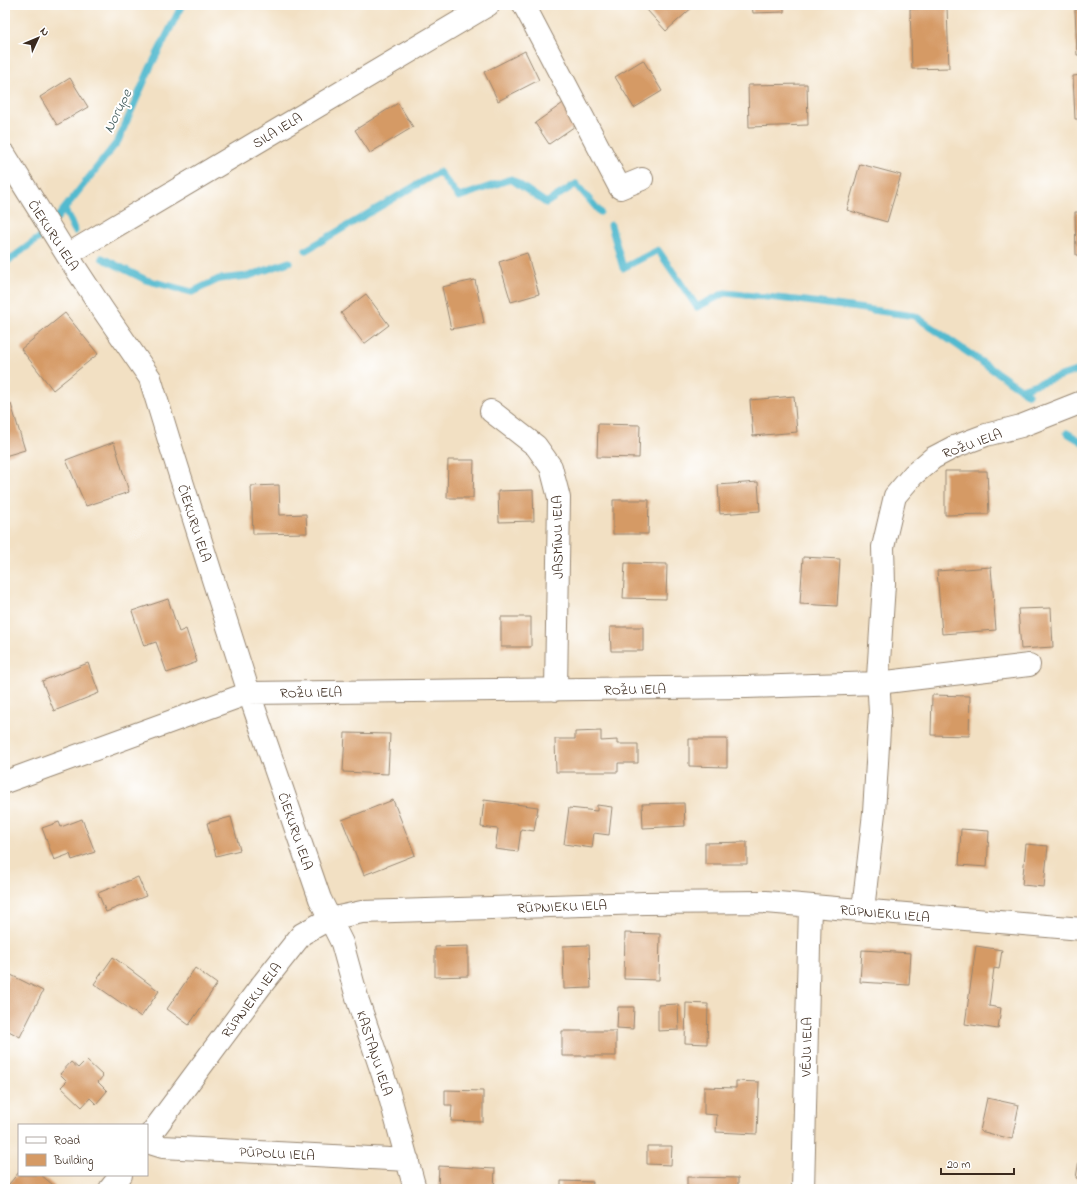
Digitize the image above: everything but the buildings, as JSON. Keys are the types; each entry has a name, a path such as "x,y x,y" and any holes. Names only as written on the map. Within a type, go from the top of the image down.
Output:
{"street":[{"name":"SILA IELA","path":"67,255 488,5"},
{"path":"524,5 620,188 642,179"},
{"name":"ČIEKURU IELA","path":"5,155 67,255 150,378 250,693 320,899 329,919"},
{"name":"ROŽU IELA","path":"5,782 250,693 746,687 878,683 884,584 884,547 895,496 913,475 933,458 954,447 986,435 1021,426 1082,402"},
{"name":"JASMĪNU IELA","path":"491,411 536,446 550,468 559,498 556,690"},
{"path":"863,910 874,813 880,712 878,683 1029,665"},
{"name":"RŪPNIEKU IELA","path":"148,1140 255,993 302,934 329,919 362,912 637,903 766,902 1082,930"},
{"name":"VĒJU IELA","path":"803,1189 810,906"},
{"name":"KASTAŅU IELA","path":"329,919 342,943 358,1001 388,1090 415,1189"},
{"name":"PŪPOLU IELA","path":"148,1141 163,1147 408,1160"},
{"path":"110,1189 120,1176"}],"waterway":[{"name":"Norupe","path":"57,218 118,141 150,68 182,5"},
{"path":"306,250 439,172 459,197 511,179 546,203 576,184 600,212"},
{"path":"65,210 75,231"},
{"path":"611,225 623,268 658,250 697,307 725,293 806,301 915,316 1028,394"},
{"name":"Norupe","path":"5,263 39,238"},
{"path":"102,258 146,280 192,292 219,279 249,276 289,262"},
{"path":"1021,389 1082,369"},
{"path":"1067,433 1082,442"}]}
